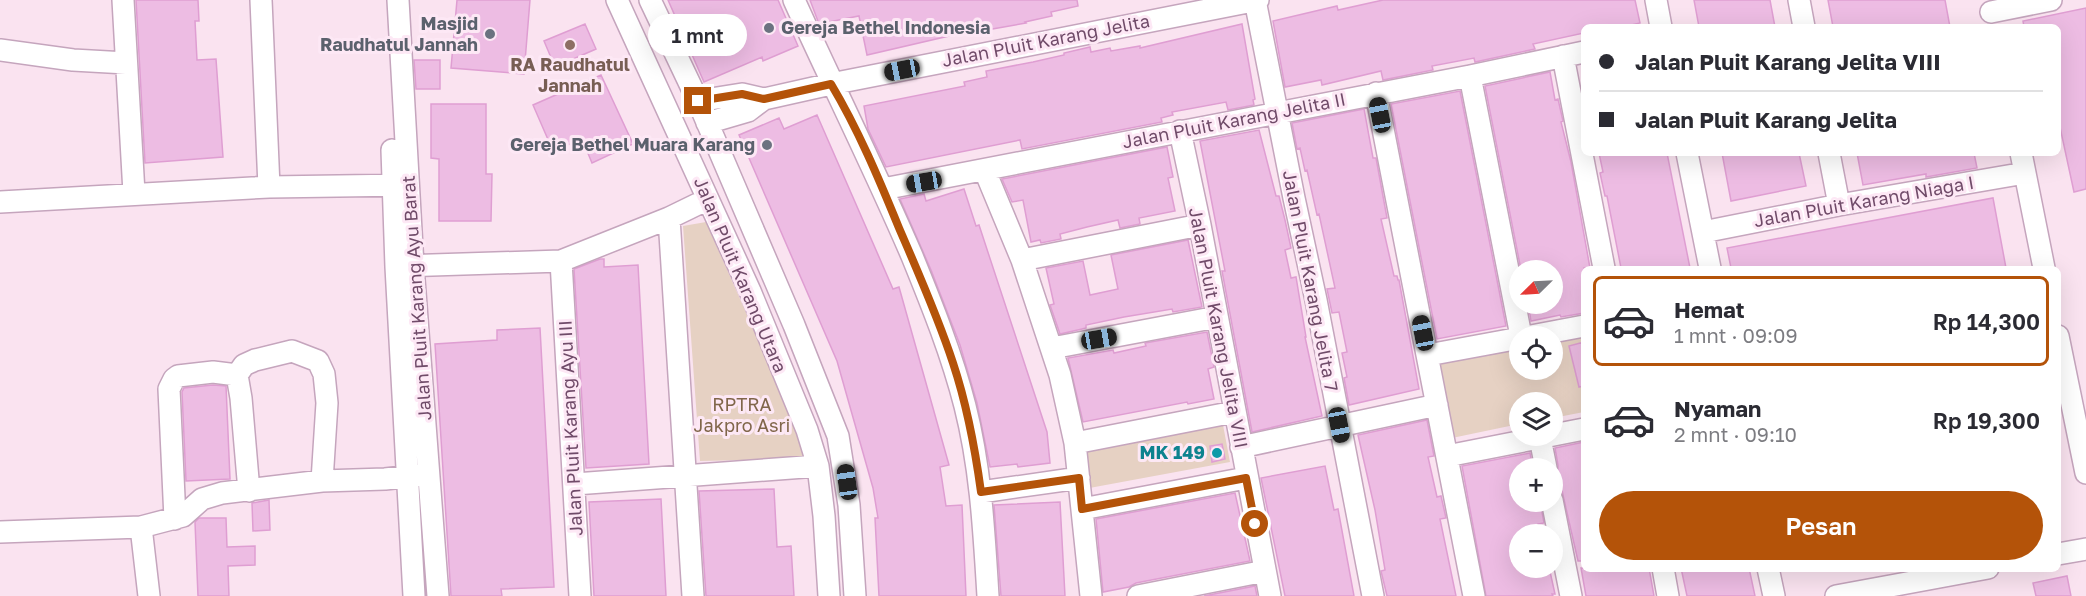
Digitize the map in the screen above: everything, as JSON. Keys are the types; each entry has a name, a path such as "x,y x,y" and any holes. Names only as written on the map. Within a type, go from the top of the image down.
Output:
{"street":[{"path":"123,0 134,194"},
{"path":"261,0 269,187"},
{"name":"Jalan Pluit Karang Ayu Barat","path":"385,0 401,184"},
{"name":"Jalan Pluit Karang Ayu Barat","path":"398,0 401,184 405,266 407,476 414,596"},
{"path":"618,0 653,7"},
{"name":"Jalan Pluit Karang Utara","path":"618,0 750,291 807,430 818,466 829,596"},
{"path":"794,0 831,84 843,103 883,189 954,365 975,450 981,492 988,596"},
{"name":"Jalan Pluit Karang Jelita","path":"707,123 748,111 764,99 1256,0"},
{"name":"Jalan Pluit Karang Jelita 7","path":"1256,0 1276,112 1316,300 1373,596"},
{"path":"1656,0 1660,24"},
{"path":"1799,0 1803,24"},
{"path":"1992,13 2051,0"},
{"name":"Jalan Pluit Karang Utara","path":"653,7 698,101 794,325 838,436 849,505 855,596"},
{"path":"0,50 73,60 126,63"},
{"name":"Jalan Pluit Karang Jelita II","path":"883,189 985,171 1581,53"},
{"path":"1563,57 1581,150"},
{"path":"1470,76 1518,326"},
{"path":"1376,93 1474,596"},
{"name":"Jalan Pluit Karang Jelita","path":"698,101 742,94 764,99"},
{"name":"Jalan Pluit Karang Jelita VIII","path":"1180,131 1270,596"},
{"path":"1582,156 1604,266"},
{"path":"1688,156 1710,266"},
{"path":"1830,156 1839,205"},
{"path":"2023,163 2044,266"},
{"name":"Jalan Pluit Karang Niaga I","path":"1703,232 1839,205 2023,163"},
{"path":"985,171 1022,260 1060,375 1075,442 1091,596"},
{"path":"0,202 269,187 401,184"},
{"path":"405,266 561,261 708,200"},
{"path":"669,218 693,596"},
{"path":"1022,260 1200,225"},
{"name":"Jalan Pluit Karang Ayu III","path":"561,261 580,596"},
{"name":"Jalan Pluit Karang Ayu Barat","path":"405,266 430,475 438,596"},
{"path":"1052,348 1217,317"},
{"path":"1563,330 1581,327"},
{"path":"1428,355 1509,339"},
{"path":"249,491 237,375 244,365 255,360 292,351 318,361 324,374 327,404 322,482"},
{"path":"2061,351 2086,473"},
{"path":"175,519 169,388 172,381 178,376 203,372 237,375"},
{"path":"1240,447 1437,405"},
{"path":"1075,442 1234,412"},
{"path":"1563,433 1581,430"},
{"path":"1447,456 1509,444"},
{"path":"575,484 818,466"},
{"path":"0,532 141,527 175,519 189,512 192,506 202,499 222,493 322,482 430,475"},
{"path":"981,492 1079,478"},
{"path":"1082,509 1246,478"},
{"path":"1554,512 1571,596"},
{"path":"141,527 149,596"},
{"path":"2061,553 2086,549"},
{"path":"1138,596 1265,571"},
{"path":"1664,572 1668,596"},
{"path":"1769,572 1774,596"},
{"path":"1836,596 1966,572"}],"green space":[{"name":"RPTRA Jakpro Asri","path":"706,222 811,459 700,461 683,226"},
{"path":"1581,331 1581,413 1563,416 1563,392 1509,392 1509,426 1452,438 1436,359 1509,345 1509,380 1563,380 1563,334"},
{"path":"1220,409 1230,462 1084,489 1074,435"}],"building":[{"path":"136,0 198,0 199,21 195,21 197,60 216,59 223,157 145,163"},
{"name":"Masjid Raudhatul Jannah","path":"457,0 530,0 524,74 451,68"},
{"path":"668,0 778,0 798,46 763,61 762,57 704,82"},
{"path":"810,0 1077,0 1078,6 1051,12 1052,16 1026,23 975,32 975,30 867,55 859,16 819,24"},
{"path":"1383,0 1635,0 1640,23 1581,24 1581,34 1533,44 1535,49 1475,62 1474,58 1432,66 1433,70 1383,80 1381,71 1322,85 1321,80 1285,87 1273,21 1337,6 1338,10"},
{"path":"1694,0 1770,0 1774,24 1698,24"},
{"path":"1828,0 1945,0 1949,24 1832,24"},
{"path":"2086,8 2086,189 2074,192 2061,132 2061,24 2024,24 2023,21"},
{"name":"RA Raudhatul Jannah","path":"585,24 596,49 555,67 544,41"},
{"path":"1242,24 1255,99 1253,100 1254,105 1228,110 1226,102 1172,112 1173,115 1161,118 1162,122 1022,149 1020,140 886,167 868,129 864,106 965,86 964,82 987,77 986,71 1064,55 1064,53 1090,47 1091,52 1110,48 1111,51 1140,46 1140,48"},
{"path":"414,60 440,60 440,89 416,89"},
{"path":"1550,72 1555,100 1558,99 1563,121 1561,122 1571,162 1590,266 1581,266 1581,314 1531,321 1530,314 1563,314 1563,260 1519,260 1485,86"},
{"path":"601,75 633,144 592,163 582,139 553,151 533,105"},
{"path":"1460,91 1506,326 1437,339 1391,104"},
{"path":"431,104 486,104 486,174 492,174 491,221 439,221 439,159 431,158"},
{"path":"1364,109 1387,218 1381,219 1394,276 1397,276 1399,280 1419,389 1349,405 1342,353 1347,352 1339,312 1332,313 1327,289 1335,288 1319,214 1317,215 1300,148 1297,149 1292,123"},
{"path":"817,115 893,289 899,287 949,465 940,467 946,506 962,505 966,596 879,596 875,518 878,518 873,488 837,361 739,135 779,118 784,129"},
{"path":"1259,130 1276,196 1279,196 1285,220 1291,248 1285,250 1291,278 1296,277 1305,337 1322,416 1252,432 1200,141"},
{"path":"1167,147 1173,177 1168,178 1175,211 1139,218 1140,224 1120,228 1118,220 1060,234 1061,239 1041,243 1040,240 1031,242 1023,200 1012,202 1002,179"},
{"path":"1600,156 1668,156 1690,266 1621,266 1607,196 1605,196 1600,173 1603,172"},
{"path":"1723,156 1800,156 1806,186 1731,201"},
{"path":"1858,156 1975,156 1977,168 1863,185"},
{"path":"964,189 976,226 979,225 1047,432 1050,463 1018,467 1017,464 990,467 977,403 960,345 900,199 924,194 926,201"},
{"path":"1993,198 2006,266 1731,266 1727,248"},
{"path":"1188,240 1202,307 1173,312 1172,309 1124,317 1086,325 1086,328 1060,334 1050,305 1054,304 1046,268 1083,261 1090,295 1118,289 1111,255"},
{"path":"604,259 604,267 638,265 649,464 586,468 574,269"},
{"path":"540,328 554,587 501,589 502,596 451,596 435,344 497,340 497,330"},
{"path":"1207,332 1214,367 1208,369 1214,399 1083,422 1068,358 1113,350 1114,353 1146,346 1145,343"},
{"path":"1581,343 1581,387 1579,387 1569,346"},
{"path":"226,386 230,479 186,481 182,392 184,388"},
{"path":"1427,420 1434,456 1428,457 1437,497 1441,496 1446,518 1440,519 1456,596 1387,596 1381,571 1385,570 1375,510 1358,435"},
{"path":"1581,443 1581,561 1578,561 1563,495 1563,458 1557,458 1555,448"},
{"name":"MK 149","path":"1222,444 1225,459 1212,462 1210,446"},
{"path":"1530,453 1531,458 1509,458 1509,512 1542,512 1544,523 1509,524 1509,578 1551,578 1555,594 1552,594 1553,596 1486,596 1462,466"},
{"path":"1325,466 1334,510 1338,509 1354,596 1285,596 1261,478"},
{"path":"774,489 777,547 791,546 794,596 706,596 699,491"},
{"path":"1235,493 1250,561 1136,583 1129,587 1103,592 1096,519"},
{"path":"661,499 666,596 594,596 589,502"},
{"path":"269,500 270,530 253,531 252,503"},
{"path":"1060,502 1065,596 1001,596 994,505"},
{"path":"199,518 226,518 227,547 255,546 255,565 228,566 229,596 198,596 195,522"},
{"path":"1582,572 1650,572 1654,596 1586,596"},
{"path":"1682,572 1750,572 1755,596 1687,596"},
{"path":"2067,576 2071,596 2036,596 2033,583"},
{"path":"1255,586 1257,596 1204,596"}],"place":[{"name":"Gereja Bethel Indonesia","path":"769,28"},
{"name":"Masjid Raudhatul Jannah","path":"490,34"},
{"name":"RA Raudhatul Jannah","path":"570,45"},
{"name":"Gereja Bethel Muara Karang","path":"767,145"},
{"name":"MK 149","path":"1217,453"}],"route":[{"path":"698,101 742,94 764,99 831,84 843,103 870,159 926,291 954,365 966,407 981,492 1079,478 1082,509 1246,478 1255,524"}]}
